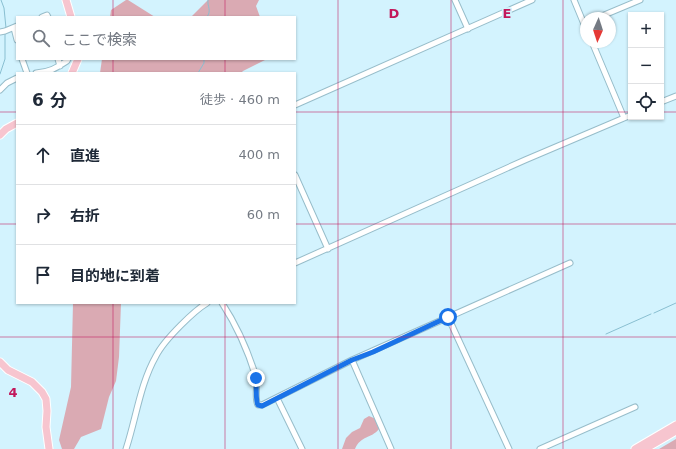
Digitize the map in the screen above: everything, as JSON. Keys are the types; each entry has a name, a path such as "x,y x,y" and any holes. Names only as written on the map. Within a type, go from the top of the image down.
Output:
{"main road":[{"path":"66,0 71,16"},
{"path":"72,72 78,60"},
{"path":"0,135 6,129 16,124"},
{"path":"0,362 8,370 32,382 42,392 46,399 46,427 49,449"},
{"path":"635,449 676,425"},
{"path":"645,449 676,431"}],"street":[{"path":"455,0 468,29"},
{"path":"296,105 532,0"},
{"path":"574,0 580,13"},
{"path":"611,12 640,0"},
{"path":"0,32 15,27"},
{"path":"595,48 624,118"},
{"path":"22,60 28,72"},
{"path":"58,60 60,66"},
{"path":"48,72 52,71 68,60"},
{"path":"0,90 7,83 16,78"},
{"path":"664,101 676,96"},
{"path":"296,263 525,160 628,116"},
{"path":"296,177 328,249"},
{"path":"223,304 242,337 256,378 256,403 262,406 352,360 373,352 570,263"},
{"path":"126,447 143,387 156,356 165,343 195,311 206,304"},
{"path":"448,317 509,449"},
{"path":"352,360 391,449"},
{"path":"277,398 302,449"},
{"path":"540,449 635,407"}],"shaded area":[{"path":"128,0 153,16 110,16 111,10"},
{"path":"208,0 259,0 256,6 260,16 192,16"},
{"path":"102,60 265,60 242,72 100,72"},
{"path":"73,304 121,304 119,357 116,381 109,397 101,429 81,437 74,449 62,449 59,440 71,387"},
{"path":"369,416 376,419 379,429 360,441 355,449 342,449 346,438 352,432 360,428 364,419"},
{"path":"676,439 676,449 659,449"}],"waterway":[{"path":"1,0 4,8 6,28"},
{"path":"208,0 209,10 208,16"},
{"path":"0,74 5,59 5,34"},
{"path":"199,72 204,63 204,60"},
{"path":"654,313 676,303"},
{"path":"606,334 651,314"}],"route":[{"path":"256,378 256,403 262,406 352,360 373,352 448,317"}]}
